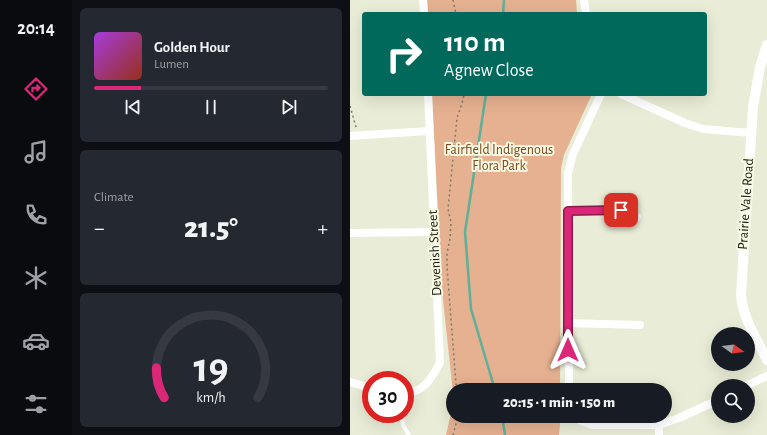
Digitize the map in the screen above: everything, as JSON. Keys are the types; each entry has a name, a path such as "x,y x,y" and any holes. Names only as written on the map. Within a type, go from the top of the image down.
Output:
{"street":[{"path":"423,0 424,12"},
{"path":"584,0 586,12"},
{"name":"Prairie Vale Road","path":"767,45 760,67 753,107 741,295 745,315 767,360"},
{"name":"Devenish Street","path":"414,392 417,392 429,381 440,363 428,96"},
{"path":"569,383 569,166 573,154 600,96"},
{"path":"626,96 685,123 703,129 751,133"},
{"path":"354,135 429,131"},
{"path":"568,211 621,210 637,217"},
{"path":"350,233 434,232"},
{"path":"568,323 640,325"},
{"path":"755,382 767,376"},
{"path":"350,382 362,385"},
{"path":"587,423 592,425 658,425 679,418 711,403"},
{"path":"658,425 659,435"}],"lane":[{"path":"403,423 409,435"}],"path":[{"path":"453,0 456,12"},
{"path":"456,383 447,253 451,222 448,209 457,118 464,96"},
{"path":"350,106 354,135"},
{"path":"453,435 456,423"}],"green space":[{"path":"427,0 576,0 577,12 428,12"},
{"name":"Fairfield Indigenous Flora Park","path":"432,96 591,96 564,155 561,168 560,383 452,383 442,290"},
{"path":"449,423 560,423 559,435 446,435"}],"waterway":[{"path":"503,12 504,0"},
{"path":"486,96 465,232 471,309 493,383"},
{"path":"503,423 505,435"}],"route":[{"path":"568,350 568,211 621,210"}]}
